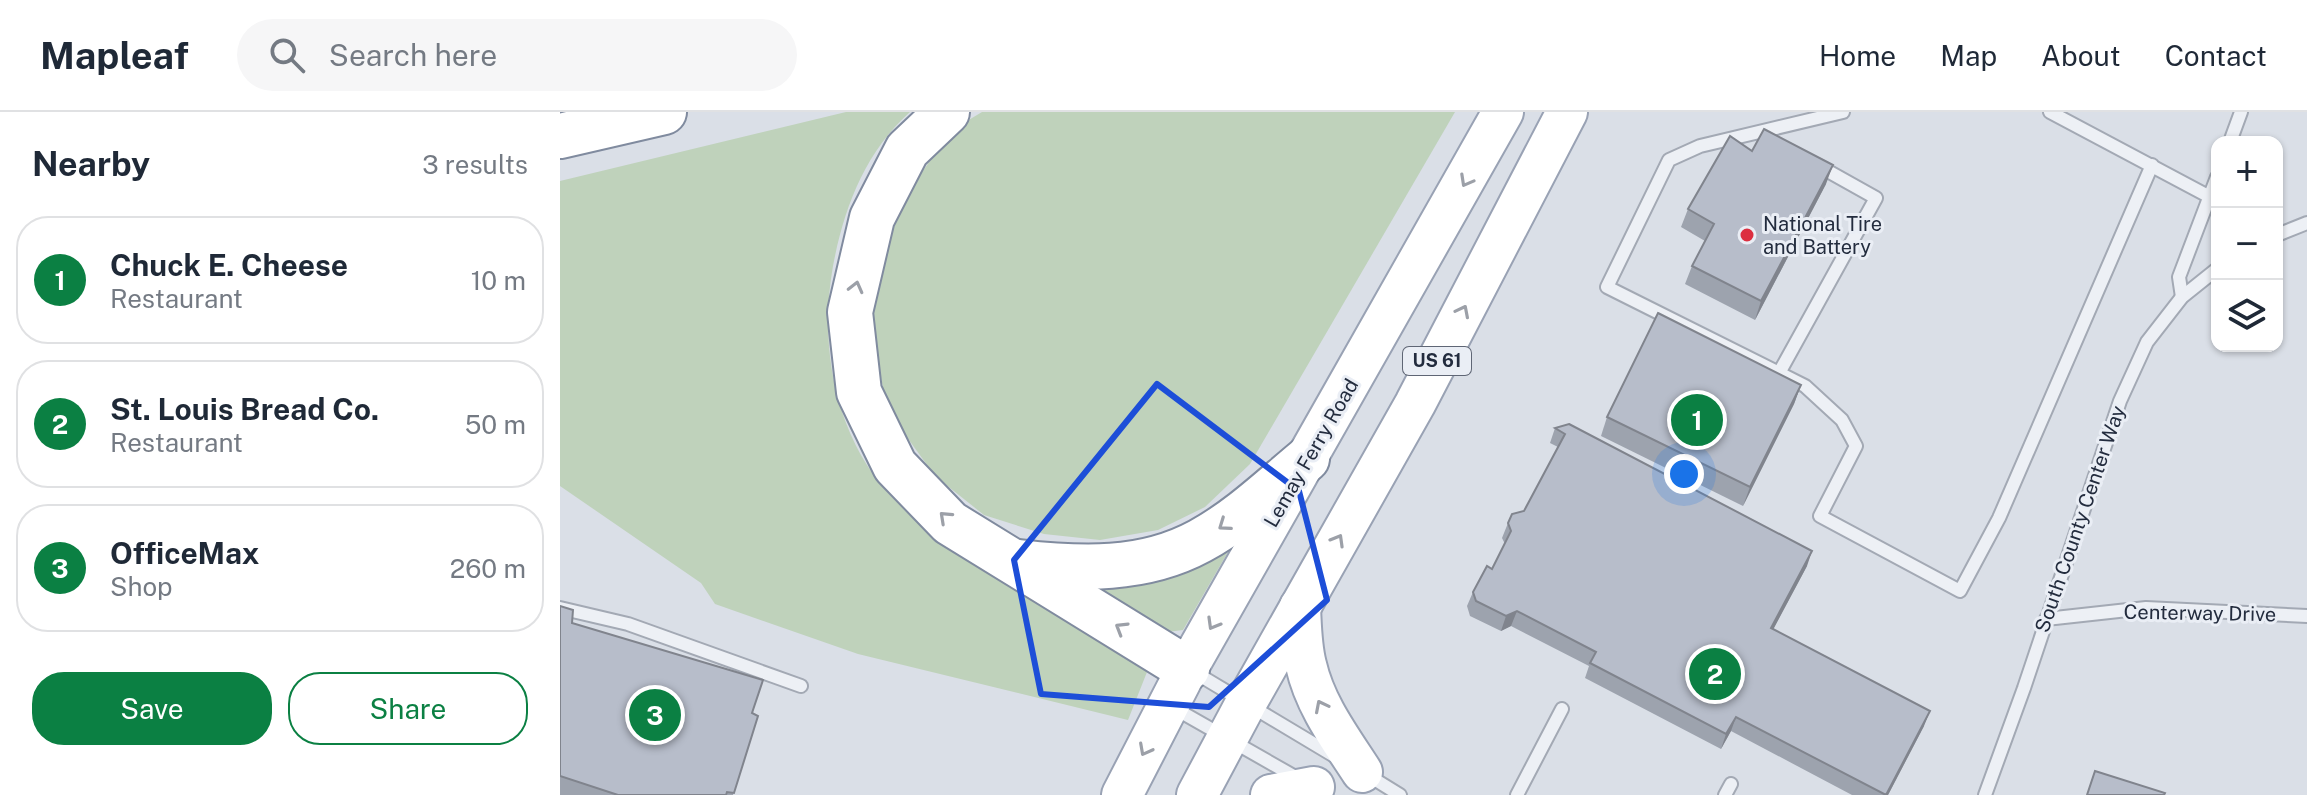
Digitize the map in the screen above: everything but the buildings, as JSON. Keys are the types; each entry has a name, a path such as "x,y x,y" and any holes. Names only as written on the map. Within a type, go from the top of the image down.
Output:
{"highway":[{"path":"560,136 664,112"},
{"path":"947,112 907,150 872,218 850,312 859,392 895,466 950,523 1009,561 1178,687"},
{"path":"1009,561 1103,568 1169,554 1221,528 1307,459"}],"main road":[{"name":"Lemay Ferry Road","path":"1122,795 1178,687 1503,112"},
{"name":"US 61","path":"1197,795 1415,404 1567,112"},
{"path":"1300,607 1306,665 1314,693 1362,772"},
{"path":"1271,795 1321,791"}],"lane":[{"path":"1843,112 1700,146 1669,160 1607,287 1805,386 1842,420 1856,446 1820,516 1960,591 1999,518 2152,165"},
{"path":"2050,112 2210,197"},
{"path":"2232,136 2241,112"},
{"path":"1759,132 1772,139"},
{"path":"1779,373 1876,198 1811,161"},
{"path":"2182,297 2179,277 2211,194"},
{"path":"2283,233 2307,223"},
{"name":"South County Center Way","path":"1985,795 2120,401 2147,342 2182,297 2211,274"},
{"path":"560,608 628,624 801,686"},
{"name":"Centerway Drive","path":"2046,619 2146,608 2307,616"},
{"path":"1178,687 1246,703 1400,795"},
{"path":"1178,687 1226,740 1321,791"},
{"path":"1517,795 1562,709"}],"highlighted area":[{"path":"1157,384 1299,491 1327,600 1209,707 1041,694 1014,560"}],"green space":[{"path":"846,112 910,112 881,145 859,182 843,223 833,266 828,326 830,356 843,415 855,443 888,493 939,536 1000,580 1147,672 1128,720 858,654 715,604 701,583 560,486 560,181"},
{"path":"982,112 1455,112 1250,464 1205,507 1158,530 1100,540 1044,534 984,515 935,476 896,422 883,388 872,309 881,252 906,195 934,155 967,121"},
{"path":"1232,545 1183,630 1167,632 1069,581"}],"place":[{"name":"National Tire and Battery","path":"1747,235"},
{"name":"Chuck E. Cheese","path":"1697,420"},
{"name":"St. Louis Bread Co.","path":"1715,674"},
{"name":"OfficeMax","path":"655,715"}]}
